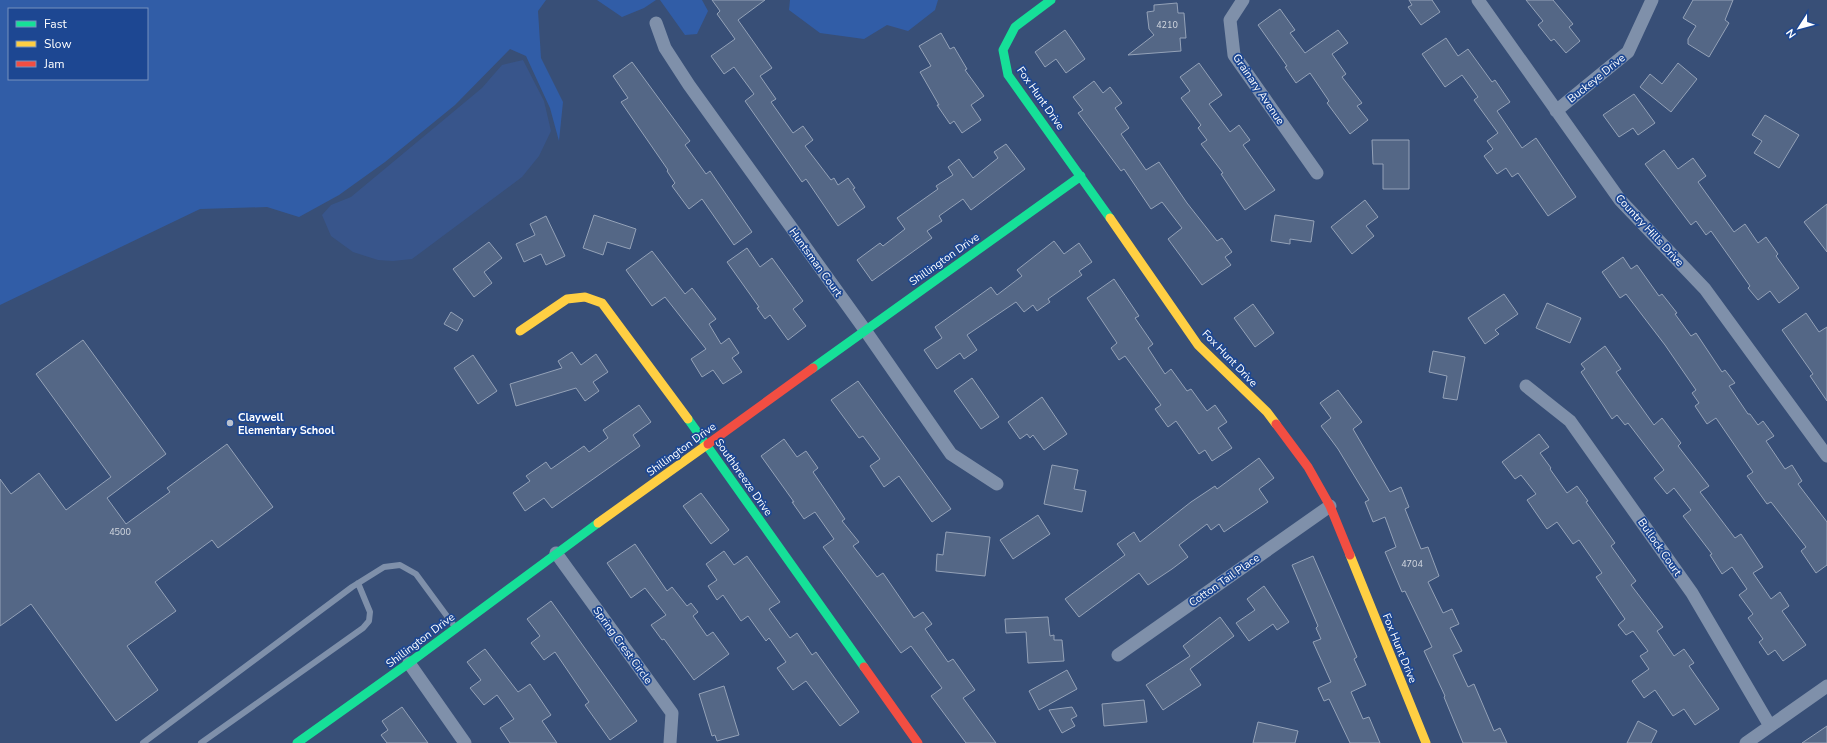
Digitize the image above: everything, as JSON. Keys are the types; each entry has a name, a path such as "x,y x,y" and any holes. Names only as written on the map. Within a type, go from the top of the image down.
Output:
{"street":[{"name":"Fox Hunt Drive","path":"1051,0 1015,27 1003,50 1008,75 1081,176 1198,345 1267,412 1308,467 1330,506 1426,743"},
{"name":"Grainary Avenue","path":"1244,0 1230,20 1234,55 1318,173"},
{"name":"Country Hills Drive","path":"1478,0 1620,200 1705,289 1827,456"},
{"name":"Buckeye Drive","path":"1556,111 1628,52 1652,0"},
{"name":"Huntsman Court","path":"656,23 665,48 689,85 865,330 951,454 997,484"},
{"name":"Shillington Drive","path":"297,743 409,663 556,553 1081,176"},
{"name":"Southbreeze Drive","path":"520,331 566,299 585,297 602,303 707,445 918,743"},
{"name":"Bullock Court","path":"1526,386 1570,421 1692,593 1770,726"},
{"name":"Cotton Tail Place","path":"1118,655 1330,506"},
{"name":"Spring Crest Circle","path":"556,553 672,713 670,743"},
{"path":"409,663 465,743"},
{"path":"1746,743 1827,686"}],"lane":[{"path":"143,743 358,583 384,567 400,565 416,574 455,628"},
{"path":"201,743 363,628 370,621 370,612 358,583"}],"shaded area":[{"path":"0,0 546,0 538,11 541,58 563,102 559,141 550,108 526,56 510,49 455,105 385,162 339,195 299,217 267,207 200,209 0,305"},
{"path":"597,0 656,0 644,8 622,17"},
{"path":"660,0 702,0 708,11 697,34 685,35"},
{"path":"790,0 938,0 935,10 908,31 887,25 864,39 820,33 789,10"},
{"path":"523,60 544,101 551,131 539,156 522,177 412,259 393,261 378,260 353,252 331,236 322,215 331,205 351,197 482,88 502,65"}],"building":[{"path":"712,0 765,0 738,20 772,68 760,76 776,99 771,102 793,133 803,126 813,140 805,146 831,180 834,178 838,185 848,178 855,188 853,189 865,207 838,226 806,179 802,182 745,101 754,94 734,67 724,74 711,56 735,39 717,14 720,11"},
{"path":"1409,0 1432,0 1440,12 1421,25 1408,7 1412,5"},
{"path":"1526,0 1553,0 1573,24 1569,27 1580,41 1566,53 1554,39 1551,41 1538,25 1543,21"},
{"path":"1693,0 1733,0 1725,20 1729,23 1709,57 1688,44 1688,39 1696,26 1683,18"},
{"path":"1177,3 1178,13 1184,13 1186,38 1180,38 1181,51 1128,55 1154,35 1149,29 1147,12 1154,11 1154,5"},
{"path":"1280,9 1295,30 1290,33 1305,53 1338,30 1348,43 1332,54 1346,74 1342,77 1362,103 1357,106 1368,120 1350,134 1327,103 1329,101 1310,73 1296,83 1285,67 1287,66 1258,25"},
{"path":"1065,30 1085,59 1066,73 1056,59 1045,67 1035,52"},
{"path":"941,33 950,49 954,47 967,69 965,70 984,96 971,105 981,120 962,133 954,121 950,124 937,105 939,105 920,72 931,66 919,46"},
{"path":"1446,38 1458,56 1468,49 1492,82 1495,80 1510,102 1497,111 1522,148 1536,138 1576,197 1548,216 1518,173 1512,177 1506,168 1497,174 1484,156 1493,149 1487,141 1498,133 1474,100 1478,97 1462,75 1445,87 1422,54"},
{"path":"632,62 690,141 685,145 706,174 710,171 752,232 734,245 702,199 689,209 672,186 675,183 667,171 668,170 621,102 628,98 613,76"},
{"path":"1199,63 1222,95 1209,104 1230,132 1239,125 1250,140 1243,145 1275,190 1245,210 1221,174 1223,173 1201,144 1207,140 1198,128 1201,125 1181,98 1190,91 1180,77"},
{"path":"1678,63 1697,79 1671,112 1640,87 1650,74 1662,84"},
{"path":"1094,81 1103,93 1110,87 1122,103 1115,108 1129,128 1121,134 1146,170 1159,162 1187,203 1217,241 1222,238 1232,252 1225,257 1231,265 1202,285 1168,239 1182,228 1162,202 1151,209 1124,169 1121,171 1078,113 1083,110 1073,97"},
{"path":"1634,94 1655,123 1638,135 1633,128 1619,137 1603,115"},
{"path":"1765,115 1799,135 1779,168 1754,153 1762,141 1752,135"},
{"path":"1372,140 1409,140 1409,189 1383,189 1383,164 1373,164"},
{"path":"1006,144 1025,169 971,210 963,199 939,216 942,221 927,231 932,238 872,281 857,260 880,243 883,246 905,229 897,218 938,189 936,186 953,175 948,167 959,159 973,178 998,158 994,152"},
{"path":"1664,150 1678,169 1693,158 1706,176 1698,182 1734,232 1745,224 1758,243 1766,237 1778,254 1776,256 1799,288 1779,303 1770,291 1758,300 1748,288 1750,286 1711,231 1706,235 1696,221 1691,225 1645,164"},
{"path":"1365,200 1378,217 1366,226 1374,236 1352,254 1331,227"},
{"path":"1827,204 1827,252 1804,222"},
{"path":"594,215 636,229 630,249 607,242 603,255 583,248"},
{"path":"1275,215 1314,221 1311,242 1290,239 1290,244 1271,241"},
{"path":"546,216 565,256 546,265 541,254 524,262 516,244 535,235 530,224"},
{"path":"1054,241 1064,254 1079,243 1092,262 1079,271 1082,275 1048,299 1050,302 1037,311 1033,305 1024,312 1016,302 967,335 977,350 964,359 960,353 937,369 924,350 942,338 935,327 991,287 997,295 1022,276 1017,270"},
{"path":"489,242 502,258 484,272 492,283 474,297 453,269"},
{"path":"747,248 760,267 772,258 803,301 793,309 806,326 788,340 770,315 765,319 757,308 759,307 727,262"},
{"path":"652,251 685,294 692,288 716,319 709,324 721,344 729,338 739,353 732,358 742,372 723,384 713,370 702,377 691,359 706,349 665,297 652,306 626,270"},
{"path":"1623,257 1631,269 1637,265 1659,296 1662,294 1677,313 1675,314 1691,336 1696,333 1722,372 1725,370 1735,383 1729,386 1748,414 1750,414 1758,425 1763,421 1774,436 1766,441 1785,469 1792,465 1802,481 1798,484 1827,522 1827,565 1816,573 1801,551 1806,547 1771,502 1767,504 1747,476 1753,472 1716,418 1707,424 1695,406 1699,403 1692,393 1696,390 1665,345 1626,294 1620,298 1602,272"},
{"path":"1114,279 1139,316 1135,318 1153,344 1148,348 1165,374 1171,369 1187,391 1191,389 1207,411 1215,405 1227,422 1218,428 1232,448 1212,461 1205,450 1199,454 1176,421 1168,427 1155,409 1161,405 1125,356 1119,360 1111,348 1117,343 1087,298"},
{"path":"1504,294 1518,314 1495,330 1499,334 1485,344 1468,318"},
{"path":"1547,303 1581,318 1570,343 1536,328"},
{"path":"1253,304 1274,333 1255,347 1234,318"},
{"path":"451,312 463,320 457,331 444,324"},
{"path":"1806,313 1819,332 1827,327 1827,401 1810,376 1813,374 1782,330"},
{"name":"Claywell Elementary School","path":"83,340 166,454 107,498 126,524 170,492 167,488 227,444 273,507 218,548 212,540 155,582 176,611 127,646 158,690 116,721 31,604 0,626 0,479 11,494 39,473 66,510 111,477 36,374"},
{"path":"1605,346 1621,369 1616,372 1654,425 1662,418 1681,443 1678,446 1709,486 1700,492 1735,538 1741,534 1763,567 1753,573 1771,599 1780,592 1789,606 1782,611 1806,645 1783,661 1775,650 1768,655 1759,642 1763,639 1748,618 1753,614 1739,595 1747,589 1732,567 1722,574 1710,555 1712,554 1683,516 1691,510 1674,488 1667,494 1654,478 1664,470 1628,423 1625,425 1617,415 1612,419 1581,372 1585,369 1581,364"},
{"path":"1433,351 1465,357 1457,400 1443,398 1447,376 1429,372"},
{"path":"572,352 581,365 596,354 608,372 593,382 599,391 585,401 576,388 516,406 510,384 562,368 558,361"},
{"path":"473,355 497,391 478,404 454,368"},
{"path":"972,378 999,417 981,429 954,391"},
{"path":"858,381 951,509 932,522 899,476 884,487 870,466 880,459 863,436 859,438 831,400"},
{"path":"1338,390 1362,422 1353,429 1390,492 1401,487 1409,507 1405,509 1421,549 1428,547 1439,576 1428,582 1443,613 1452,609 1459,624 1450,628 1462,651 1453,655 1468,687 1474,684 1494,731 1500,728 1507,743 1463,743 1444,697 1445,696 1424,651 1432,647 1405,591 1402,592 1385,552 1396,547 1385,517 1373,522 1365,502 1369,500 1338,449 1321,426 1331,418 1320,403"},
{"path":"1042,397 1067,434 1044,450 1033,435 1030,438 1027,434 1020,439 1008,422"},
{"path":"639,405 651,422 633,435 640,446 552,508 544,498 525,511 513,493 530,481 526,476 546,462 551,469 584,446 589,452 608,438 603,430"},
{"path":"1539,434 1549,447 1540,453 1551,468 1550,469 1567,493 1577,486 1588,501 1586,502 1615,543 1611,546 1636,581 1631,585 1663,627 1657,631 1674,656 1684,649 1694,663 1689,666 1719,709 1695,725 1684,709 1673,716 1655,690 1644,698 1632,681 1649,669 1640,656 1648,651 1633,631 1626,635 1618,625 1625,619 1596,577 1602,573 1579,540 1573,544 1557,522 1547,529 1527,500 1536,494 1521,475 1515,479 1502,462"},
{"path":"784,439 797,457 806,451 818,468 813,472 845,519 842,521 859,542 853,546 877,577 883,573 914,618 923,612 932,624 925,629 948,662 953,659 975,690 963,698 996,743 966,743 931,696 942,688 911,646 901,653 823,547 834,539 815,512 804,519 792,502 794,502 761,456"},
{"path":"1259,458 1274,478 1259,489 1268,502 1224,532 1219,524 1211,530 1207,524 1179,545 1188,557 1172,569 1148,585 1139,573 1079,617 1065,599 1125,555 1117,544 1134,532 1140,542 1191,502 1215,486 1217,489"},
{"path":"1052,465 1078,470 1074,489 1086,491 1082,512 1044,504"},
{"path":"701,493 729,530 711,544 683,506"},
{"path":"1038,515 1050,534 1013,559 1000,540"},
{"path":"946,532 990,537 985,576 936,571 937,554 943,555"},
{"path":"635,544 667,591 672,587 687,606 691,603 698,612 693,616 707,636 713,632 729,654 694,680 664,639 662,640 651,625 666,615 645,588 631,598 607,563"},
{"path":"724,551 734,565 747,556 780,602 769,609 790,638 797,633 812,655 816,652 859,712 840,726 806,681 793,690 777,668 786,662 769,638 766,641 748,616 741,621 723,595 717,600 708,586 717,580 706,564"},
{"path":"1313,556 1357,657 1354,659 1366,685 1351,692 1363,719 1369,717 1380,743 1350,743 1329,699 1324,701 1318,688 1331,682 1313,642 1321,639 1316,628 1318,626 1292,565"},
{"path":"1264,586 1289,622 1277,630 1273,624 1249,641 1236,623 1255,610 1247,599"},
{"path":"551,601 637,721 610,740 585,705 589,702 555,652 544,660 531,643 540,636 527,619"},
{"path":"1048,617 1050,636 1054,635 1054,640 1062,640 1064,661 1028,663 1026,632 1006,633 1005,619"},
{"path":"1220,617 1234,636 1190,669 1201,685 1163,710 1146,685 1190,656 1183,646"},
{"path":"485,649 518,692 530,684 551,715 542,721 557,743 510,743 500,728 514,719 497,695 484,705 470,688 481,680 467,662"},
{"path":"1067,670 1077,689 1039,710 1029,691"},
{"path":"724,686 739,735 717,741 715,735 712,736 699,694"},
{"path":"1144,700 1147,722 1104,726 1102,704"},
{"path":"402,707 428,743 387,743 381,735 388,730 382,721"},
{"path":"1072,707 1077,716 1071,719 1075,726 1062,733 1049,710"},
{"path":"1638,721 1657,731 1651,743 1627,743"},
{"path":"1258,722 1298,731 1295,743 1253,743"},
{"path":"1827,726 1827,743 1802,743"}],"traffic: fast":[{"path":"1051,0 1015,27 1003,50 1008,75 1110,218"},
{"path":"813,368 1081,176"},
{"path":"688,419 864,667"},
{"path":"297,743 409,663 598,523"}],"traffic: slow":[{"path":"1110,218 1198,345 1267,412 1276,424"},
{"path":"520,331 567,299 585,297 602,303 688,419"},
{"path":"598,523 708,444"},
{"path":"1350,555 1426,743"}],"traffic: jam":[{"path":"708,444 813,368"},
{"path":"1276,424 1308,467 1330,506 1350,555"},
{"path":"864,667 918,743"}],"place":[{"name":"Claywell Elementary School","path":"230,423"}]}
